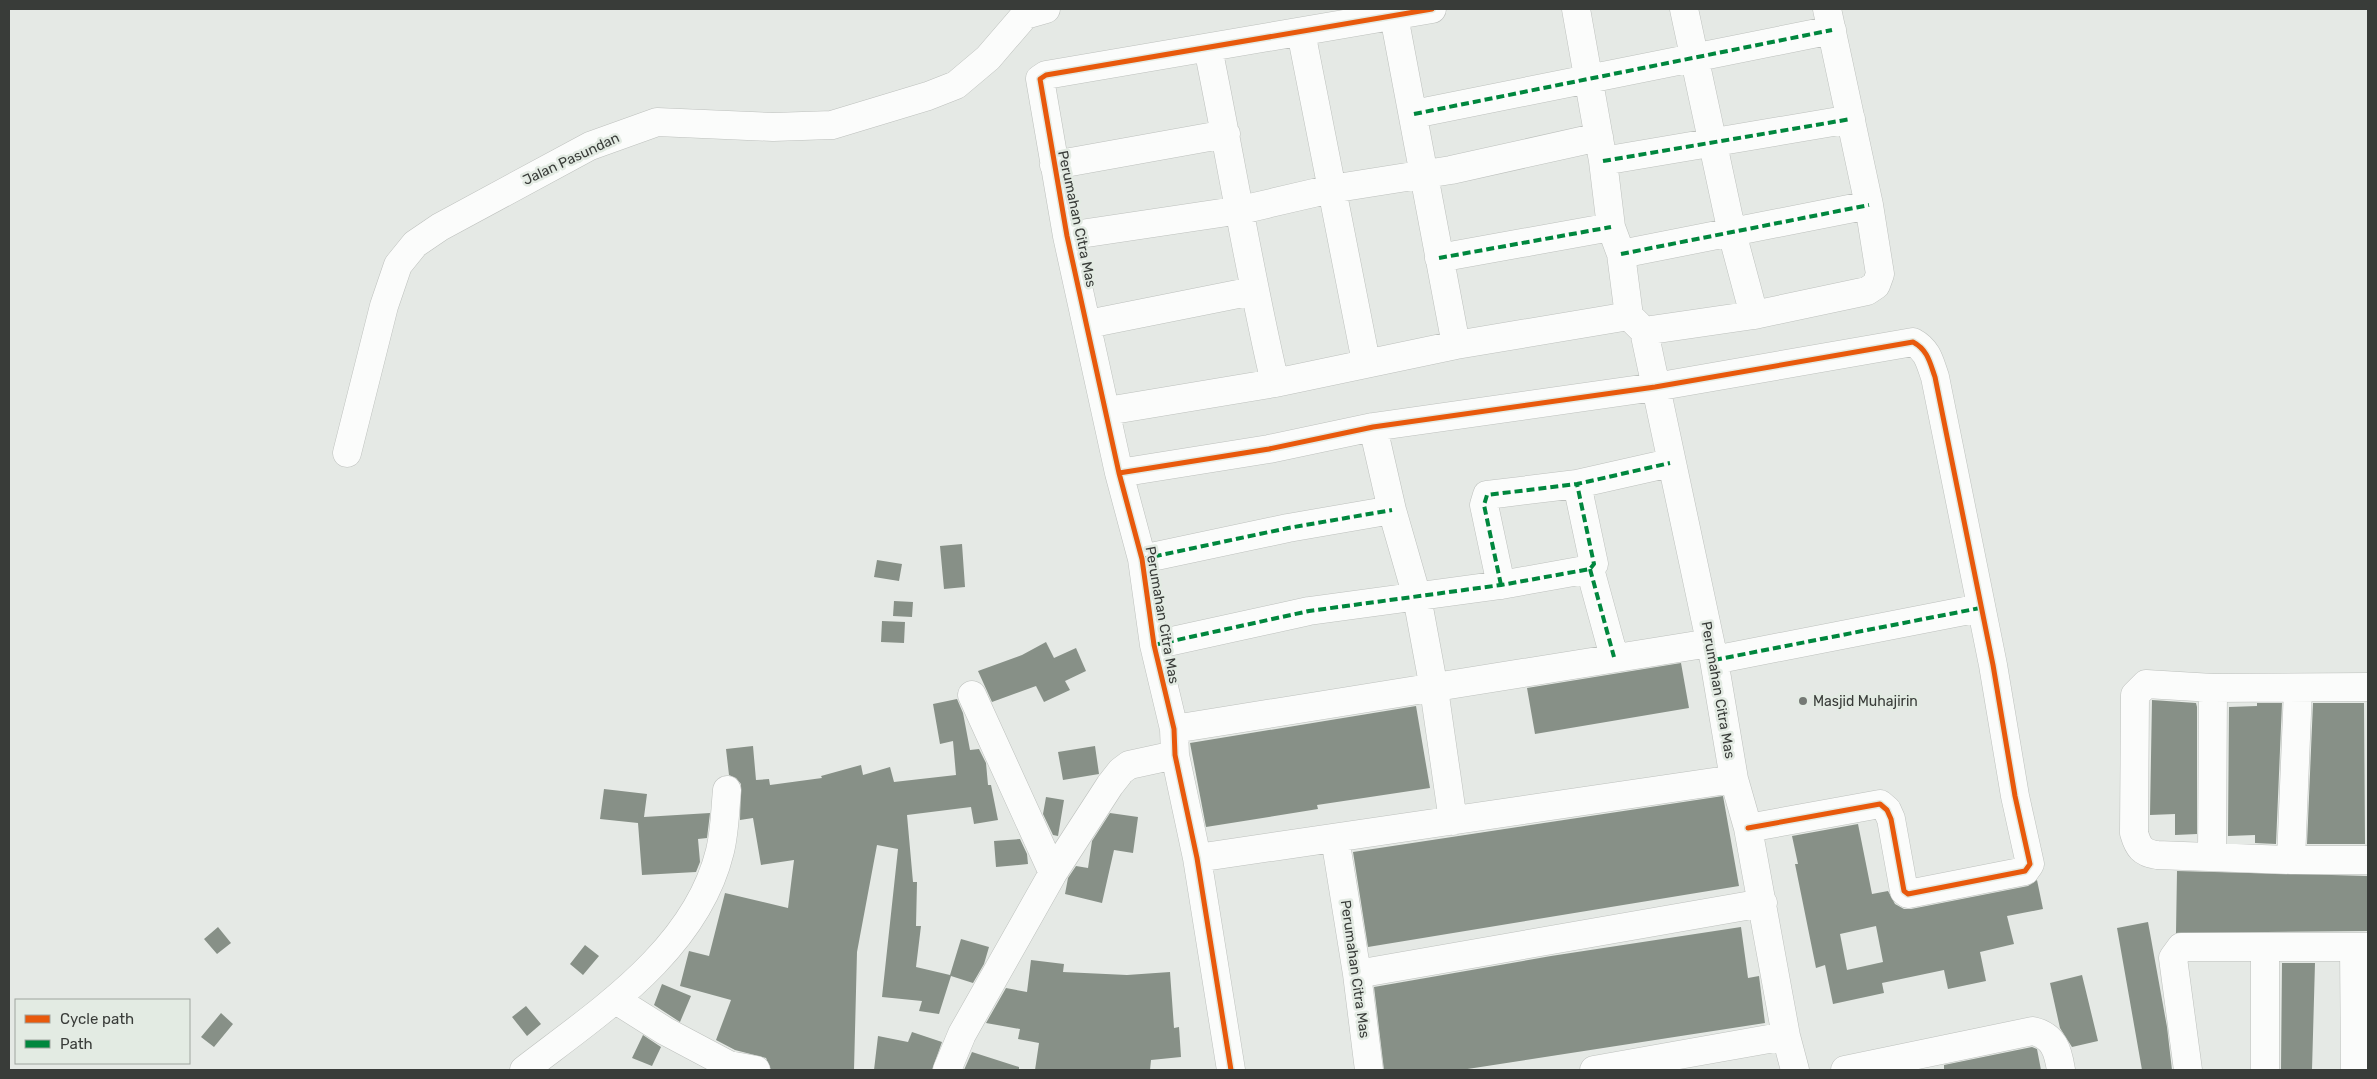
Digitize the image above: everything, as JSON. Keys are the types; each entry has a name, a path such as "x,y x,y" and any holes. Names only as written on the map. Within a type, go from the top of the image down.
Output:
{"street":[{"path":"1275,383 1254,291 1241,210 1208,48 1432,9"},
{"name":"Perumahan Citra Mas","path":"1576,9 1601,149 1611,227 1621,254 1637,324 1655,387 1712,651 1734,778 1748,828 1786,1036 1795,1070"},
{"path":"1684,9 1732,233 1754,316"},
{"name":"Jalan Pasundan","path":"347,453 384,306 398,265 415,244 440,226 590,146 657,122 773,127 832,125 928,96 956,85 988,58 1031,11"},
{"path":"1394,16 1414,114 1422,173 1456,345"},
{"path":"1107,411 1275,383 1366,362 1456,345 1637,324 1754,316 1867,291 1876,285 1880,274 1869,205 1830,19 1693,58 1414,114"},
{"path":"1301,32 1366,362"},
{"name":"Perumahan Citra Mas","path":"1208,48 1046,75 1040,79 1067,236 1120,473 1142,559 1154,646 1197,858 1231,1070"},
{"path":"1067,236 1241,210 1331,189 1422,173 1601,149 1714,142 1851,119"},
{"path":"1054,165 1226,134"},
{"path":"1621,254 1869,205"},
{"path":"1439,258 1611,227"},
{"path":"1088,324 1254,291"},
{"path":"1120,473 1269,449 1373,427 1655,387 1913,342 1919,345 1928,357 1935,378 2030,864 2027,869 1906,894 1891,819 1887,810 1880,804 1748,828"},
{"path":"1373,427 1392,510 1417,598 1434,689 1453,821"},
{"path":"1500,586 1484,505 1487,495 1577,484 1670,462"},
{"path":"1154,646 1309,611 1500,586 1590,569 1594,564 1577,484"},
{"path":"1142,559 1288,528 1392,510"},
{"path":"1590,569 1614,657"},
{"path":"947,1070 962,1034 1053,873 1121,771 1174,742 1434,689 1614,657 1712,651 1980,608"},
{"path":"2368,687 2298,689 2213,688 2146,684 2137,690 2135,695 2134,833 2141,850 2147,854 2291,860 2368,860"},
{"path":"2212,857 2213,688"},
{"path":"2291,860 2298,689"},
{"path":"972,695 1053,873"},
{"path":"1197,858 1734,778"},
{"path":"524,1070 616,1000 681,932 708,884 720,851 727,790"},
{"name":"Perumahan Citra Mas","path":"1335,838 1357,974 1369,1070"},
{"path":"1357,974 1763,903"},
{"path":"2188,1070 2173,958 2181,947 2361,947 2355,1070"},
{"path":"2265,947 2265,1070"},
{"path":"616,1000 728,1067 756,1070"},
{"path":"1845,1070 2033,1031 2044,1033 2051,1040 2058,1054 2061,1070"},
{"path":"1594,1070 1786,1036"}],"building":[{"path":"962,544 965,587 944,589 940,546"},
{"path":"877,560 902,564 899,581 874,577"},
{"path":"894,601 913,602 912,617 893,616"},
{"path":"882,621 905,622 904,643 881,642"},
{"path":"1046,642 1054,658 1076,648 1086,671 1065,681 1070,690 1044,702 1036,686 992,702 978,671 1022,655"},
{"path":"1681,663 1689,708 1535,734 1527,688"},
{"path":"957,699 963,713 970,750 979,749 986,763 988,785 991,785 998,820 974,824 971,807 907,815 913,882 917,882 916,926 921,926 916,967 950,975 961,939 989,947 984,964 973,983 951,976 939,1014 919,1011 922,1001 882,997 898,849 877,845 857,952 854,1070 771,1070 766,1058 735,1050 716,1040 731,1000 680,986 689,951 709,956 725,893 788,908 794,860 761,865 753,818 740,820 741,784 736,778 729,775 726,749 753,746 756,780 769,779 770,785 822,778 821,776 861,765 863,775 890,767 894,782 956,775 953,741 940,744 933,704"},
{"path":"2152,700 2196,703 2197,834 2175,835 2175,814 2150,815"},
{"path":"2257,703 2282,703 2276,844 2255,843 2255,835 2228,836 2229,707 2257,706"},
{"path":"2313,703 2364,703 2365,844 2307,844"},
{"path":"1416,706 1430,788 1317,805 1318,809 1206,827 1190,743"},
{"path":"1095,746 1099,774 1063,780 1058,752"},
{"path":"604,789 647,794 644,817 710,813 707,838 698,839 700,862 696,872 642,875 638,823 600,819"},
{"path":"1723,796 1739,886 1368,947 1353,852"},
{"path":"1046,797 1064,800 1058,836 1053,835 1043,814"},
{"path":"1110,813 1138,817 1133,853 1114,850 1102,903 1065,894 1068,878 1076,866 1088,868 1092,841"},
{"path":"1858,824 1872,894 1888,891 1895,904 1904,909 2028,886 2037,880 2043,909 2007,916 2014,944 1980,952 1986,981 1948,989 1944,970 1882,983 1884,993 1833,1004 1825,965 1816,968 1795,864 1798,864 1792,836","holes":["1876,926 1883,962 1847,970 1840,934"]},
{"path":"1020,839 1027,854 1028,864 996,867 994,841"},
{"path":"2177,871 2368,876 2368,931 2176,933"},
{"path":"2148,922 2167,1027 2172,1070 2142,1070 2117,928"},
{"path":"218,927 231,943 217,954 204,939"},
{"path":"1741,927 1748,978 1759,976 1765,1023 1461,1070 1384,1070 1374,987 1551,956"},
{"path":"585,945 599,956 583,975 570,964"},
{"path":"1031,960 1064,964 1063,972 1127,975 1170,972 1174,1028 1179,1027 1181,1057 1151,1060 1150,1070 1035,1070 1039,1043 1018,1039 1020,1029 986,1023 1006,988 1027,992"},
{"path":"2282,963 2315,963 2312,1070 2281,1070"},
{"path":"2082,975 2098,1041 2072,1047 2060,1028 2050,983"},
{"path":"662,984 691,996 680,1022 654,1005"},
{"path":"526,1006 541,1024 527,1036 512,1017"},
{"path":"221,1013 233,1024 214,1047 201,1037"},
{"path":"912,1032 942,1042 932,1070 874,1070 878,1036 908,1042"},
{"path":"643,1035 661,1047 652,1066 632,1058"},
{"path":"2032,1047 2037,1049 2041,1070 1944,1070 1944,1065"},
{"path":"972,1052 1019,1067 1019,1070 964,1070"}],"marked path":[{"path":"1414,114 1832,30"},
{"path":"1603,161 1851,119"},
{"path":"1621,254 1869,205"},
{"path":"1439,258 1611,227"},
{"path":"1501,585 1484,505 1487,495 1577,484 1670,463"},
{"path":"1154,645 1309,611 1501,585 1590,569 1594,564 1577,484"},
{"path":"1142,559 1288,528 1392,510"},
{"path":"1590,569 1614,657"},
{"path":"1714,660 1980,608"}],"cycle path":[{"path":"1231,1070 1197,858 1175,755 1174,729 1154,645 1142,559 1119,473 1067,236 1040,79 1046,75 1432,9"},
{"path":"1119,473 1269,449 1373,427 1655,387 1913,342 1925,353 1935,377 1993,665 2015,796 2030,864 2025,871 1908,894 1904,891 1891,819 1887,810 1880,804 1748,828"}],"place":[{"name":"Masjid Muhajirin","path":"1803,701"}]}
